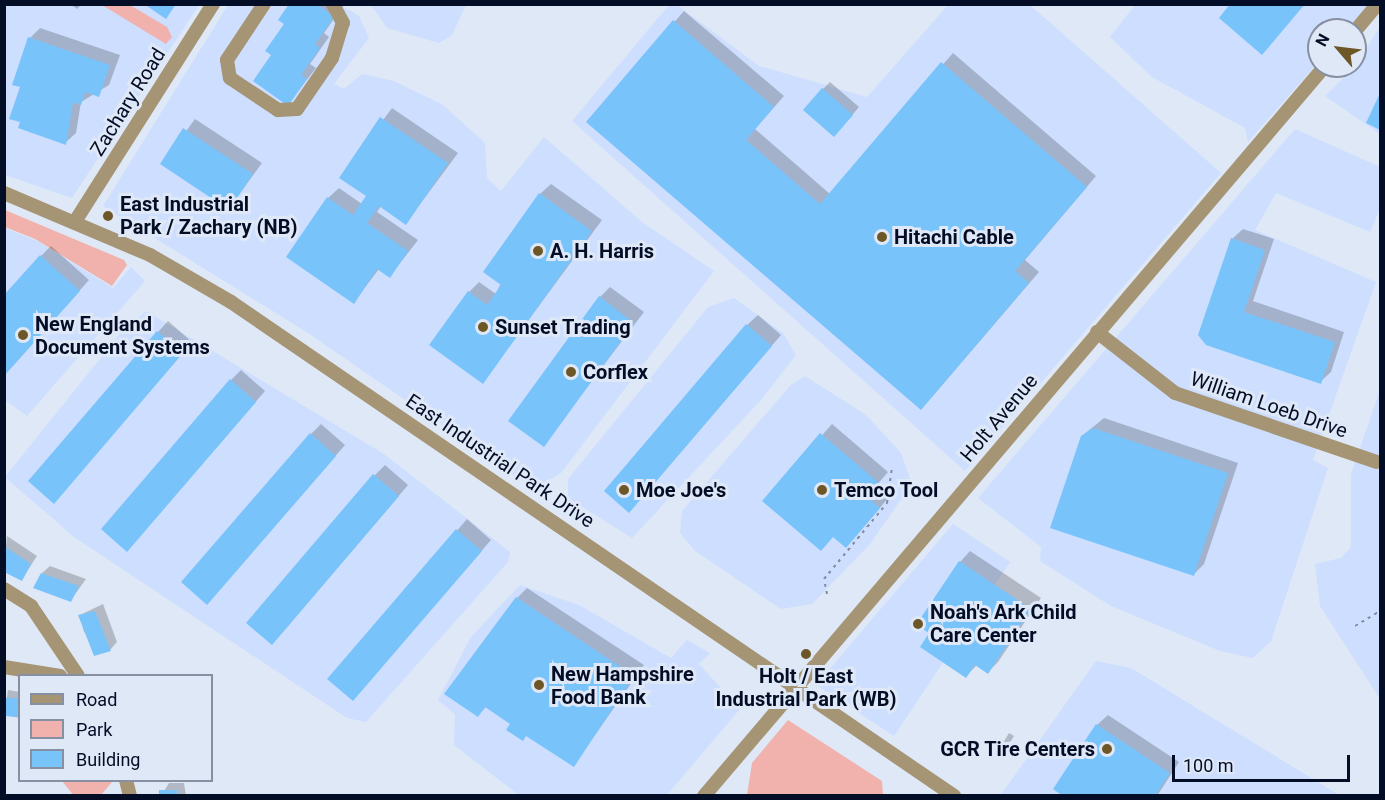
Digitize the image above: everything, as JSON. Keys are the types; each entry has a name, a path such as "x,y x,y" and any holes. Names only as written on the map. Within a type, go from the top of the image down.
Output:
{"street":[{"name":"Zachary Road","path":"76,220 213,4"},
{"path":"264,4 227,60 230,78 278,110 297,109 332,58 343,23 333,4"},
{"path":"1366,18 1378,4"},
{"name":"Holt Avenue","path":"704,795 1315,78"},
{"name":"East Industrial Park Drive","path":"4,193 76,220 231,302 954,795"},
{"name":"William Loeb Drive","path":"1097,332 1175,393 1376,462"},
{"path":"4,589 31,606 77,674"},
{"path":"4,667 53,674"}],"path":[{"path":"827,594 824,579 887,503 892,468"},
{"path":"1355,626 1380,611"}],"shaded area":[{"path":"5,5 199,5 72,198 5,175"},
{"path":"228,5 341,5 359,16 369,38 334,84 344,89 362,74 394,81 443,105 485,143 487,178 501,191 544,137 642,222 714,271 561,473 533,488 308,333 103,206"},
{"path":"371,5 466,5 452,35 439,43 387,28"},
{"path":"669,5 677,5 759,66 867,97 948,5 1030,5 1221,173 965,471 572,121"},
{"path":"1135,5 1369,5 1357,18 1307,18 1307,75 1248,142 1245,128 1152,77 1110,37"},
{"path":"1380,27 1380,134 1325,96 1343,78 1367,78 1367,47"},
{"path":"1295,129 1380,167 1380,209 1370,232 1276,193 1255,230 1376,282 1313,460 1328,468 1271,641 1253,658 1220,651 1111,606 1040,561 1041,547 978,498"},
{"path":"5,228 39,242 113,288 131,267 145,281 27,416 5,400"},
{"path":"734,298 783,333 796,355 760,401 632,538 568,498 568,479 708,307"},
{"path":"146,311 384,454 510,552 508,562 366,722 347,718 74,537 5,477 119,335"},
{"path":"805,376 866,415 901,453 912,484 870,544 812,604 781,609 695,551 680,533 682,511 790,386"},
{"path":"1380,390 1380,699 1320,606 1315,564 1341,558 1351,547 1351,474"},
{"name":"Noah's Ark Child Care Center","path":"953,524 1010,562 894,736 816,685"},
{"path":"520,585 579,605 671,658 687,640 710,653 699,664 740,709 667,795 520,796 454,745 455,714 438,700 471,637"},
{"path":"1096,661 1131,668 1339,795 1000,796"}],"green space":[{"path":"102,5 130,5 167,27 172,37 166,44"},
{"path":"5,210 124,260 127,265 112,286 35,239 5,227"},
{"path":"788,720 882,781 883,795 747,795 752,763"},
{"path":"63,782 112,782 101,795 74,796"}],"building":[{"path":"144,4 176,4 166,19"},
{"path":"289,4 317,4 334,17 315,44 320,48 301,75 307,79 288,106 253,81 271,55 265,51 284,24 278,20"},
{"path":"1230,4 1305,4 1262,55 1219,18"},
{"name":"Hitachi Cable","path":"673,20 774,107 746,140 820,204 941,62 1087,187 1015,271 1029,283 921,410 586,122"},
{"path":"28,37 110,65 99,97 85,92 81,105 73,102 66,145 18,128 20,122 9,119 20,87 12,85"},
{"path":"822,88 853,115 834,137 803,110"},
{"path":"1380,93 1380,130 1366,123"},
{"path":"380,117 448,163 406,225 379,206 367,223 408,251 390,278 377,269 354,304 286,257 327,197 353,215 366,196 339,178"},
{"path":"183,128 253,174 229,210 160,164"},
{"path":"539,193 592,231 483,384 429,345 468,291 487,305 501,285 483,272"},
{"path":"1231,238 1265,250 1244,312 1335,342 1321,384 1206,345 1198,335"},
{"name":"New England Document Systems","path":"40,255 80,291 4,376 4,295"},
{"name":"Corflex","path":"599,296 634,323 544,447 508,421"},
{"path":"746,324 772,346 629,513 604,491"},
{"path":"157,331 183,353 54,504 28,481"},
{"path":"230,379 256,402 127,552 101,529"},
{"path":"1093,428 1228,473 1194,576 1050,528 1081,436"},
{"path":"310,433 336,456 207,605 181,582"},
{"name":"Temco Tool","path":"820,433 879,483 867,497 880,508 846,548 833,537 821,551 762,501"},
{"path":"373,474 399,496 272,645 246,623"},
{"path":"456,529 482,551 353,701 327,679"},
{"path":"4,546 31,564 22,581 4,572"},
{"path":"959,561 1031,609 988,674 975,665 966,678 920,647 929,633 916,625"},
{"path":"41,573 79,586 71,602 33,588"},
{"name":"New Hampshire Food Bank","path":"516,597 634,676 574,767 526,736 523,741 506,730 510,724 485,707 478,717 444,694"},
{"path":"95,611 111,651 94,656 78,615"},
{"path":"4,698 18,698 18,717 4,716"},
{"name":"GCR Tire Centers","path":"1096,724 1170,773 1155,796 1063,796 1053,789"},
{"path":"159,790 177,790 177,796 159,796"}],"place":[{"name":"East Industrial Park / Zachary (NB)","path":"108,216"},
{"name":"Hitachi Cable","path":"882,237"},
{"name":"A. H. Harris","path":"538,251"},
{"name":"Sunset Trading","path":"483,327"},
{"name":"New England Document Systems","path":"23,335"},
{"name":"Corflex","path":"571,372"},
{"name":"Moe Joe's","path":"624,490"},
{"name":"Temco Tool","path":"822,490"},
{"name":"Noah's Ark Child Care Center","path":"918,624"},
{"name":"Holt / East Industrial Park (WB)","path":"806,654"},
{"name":"New Hampshire Food Bank","path":"539,685"},
{"name":"GCR Tire Centers","path":"1107,749"}]}
